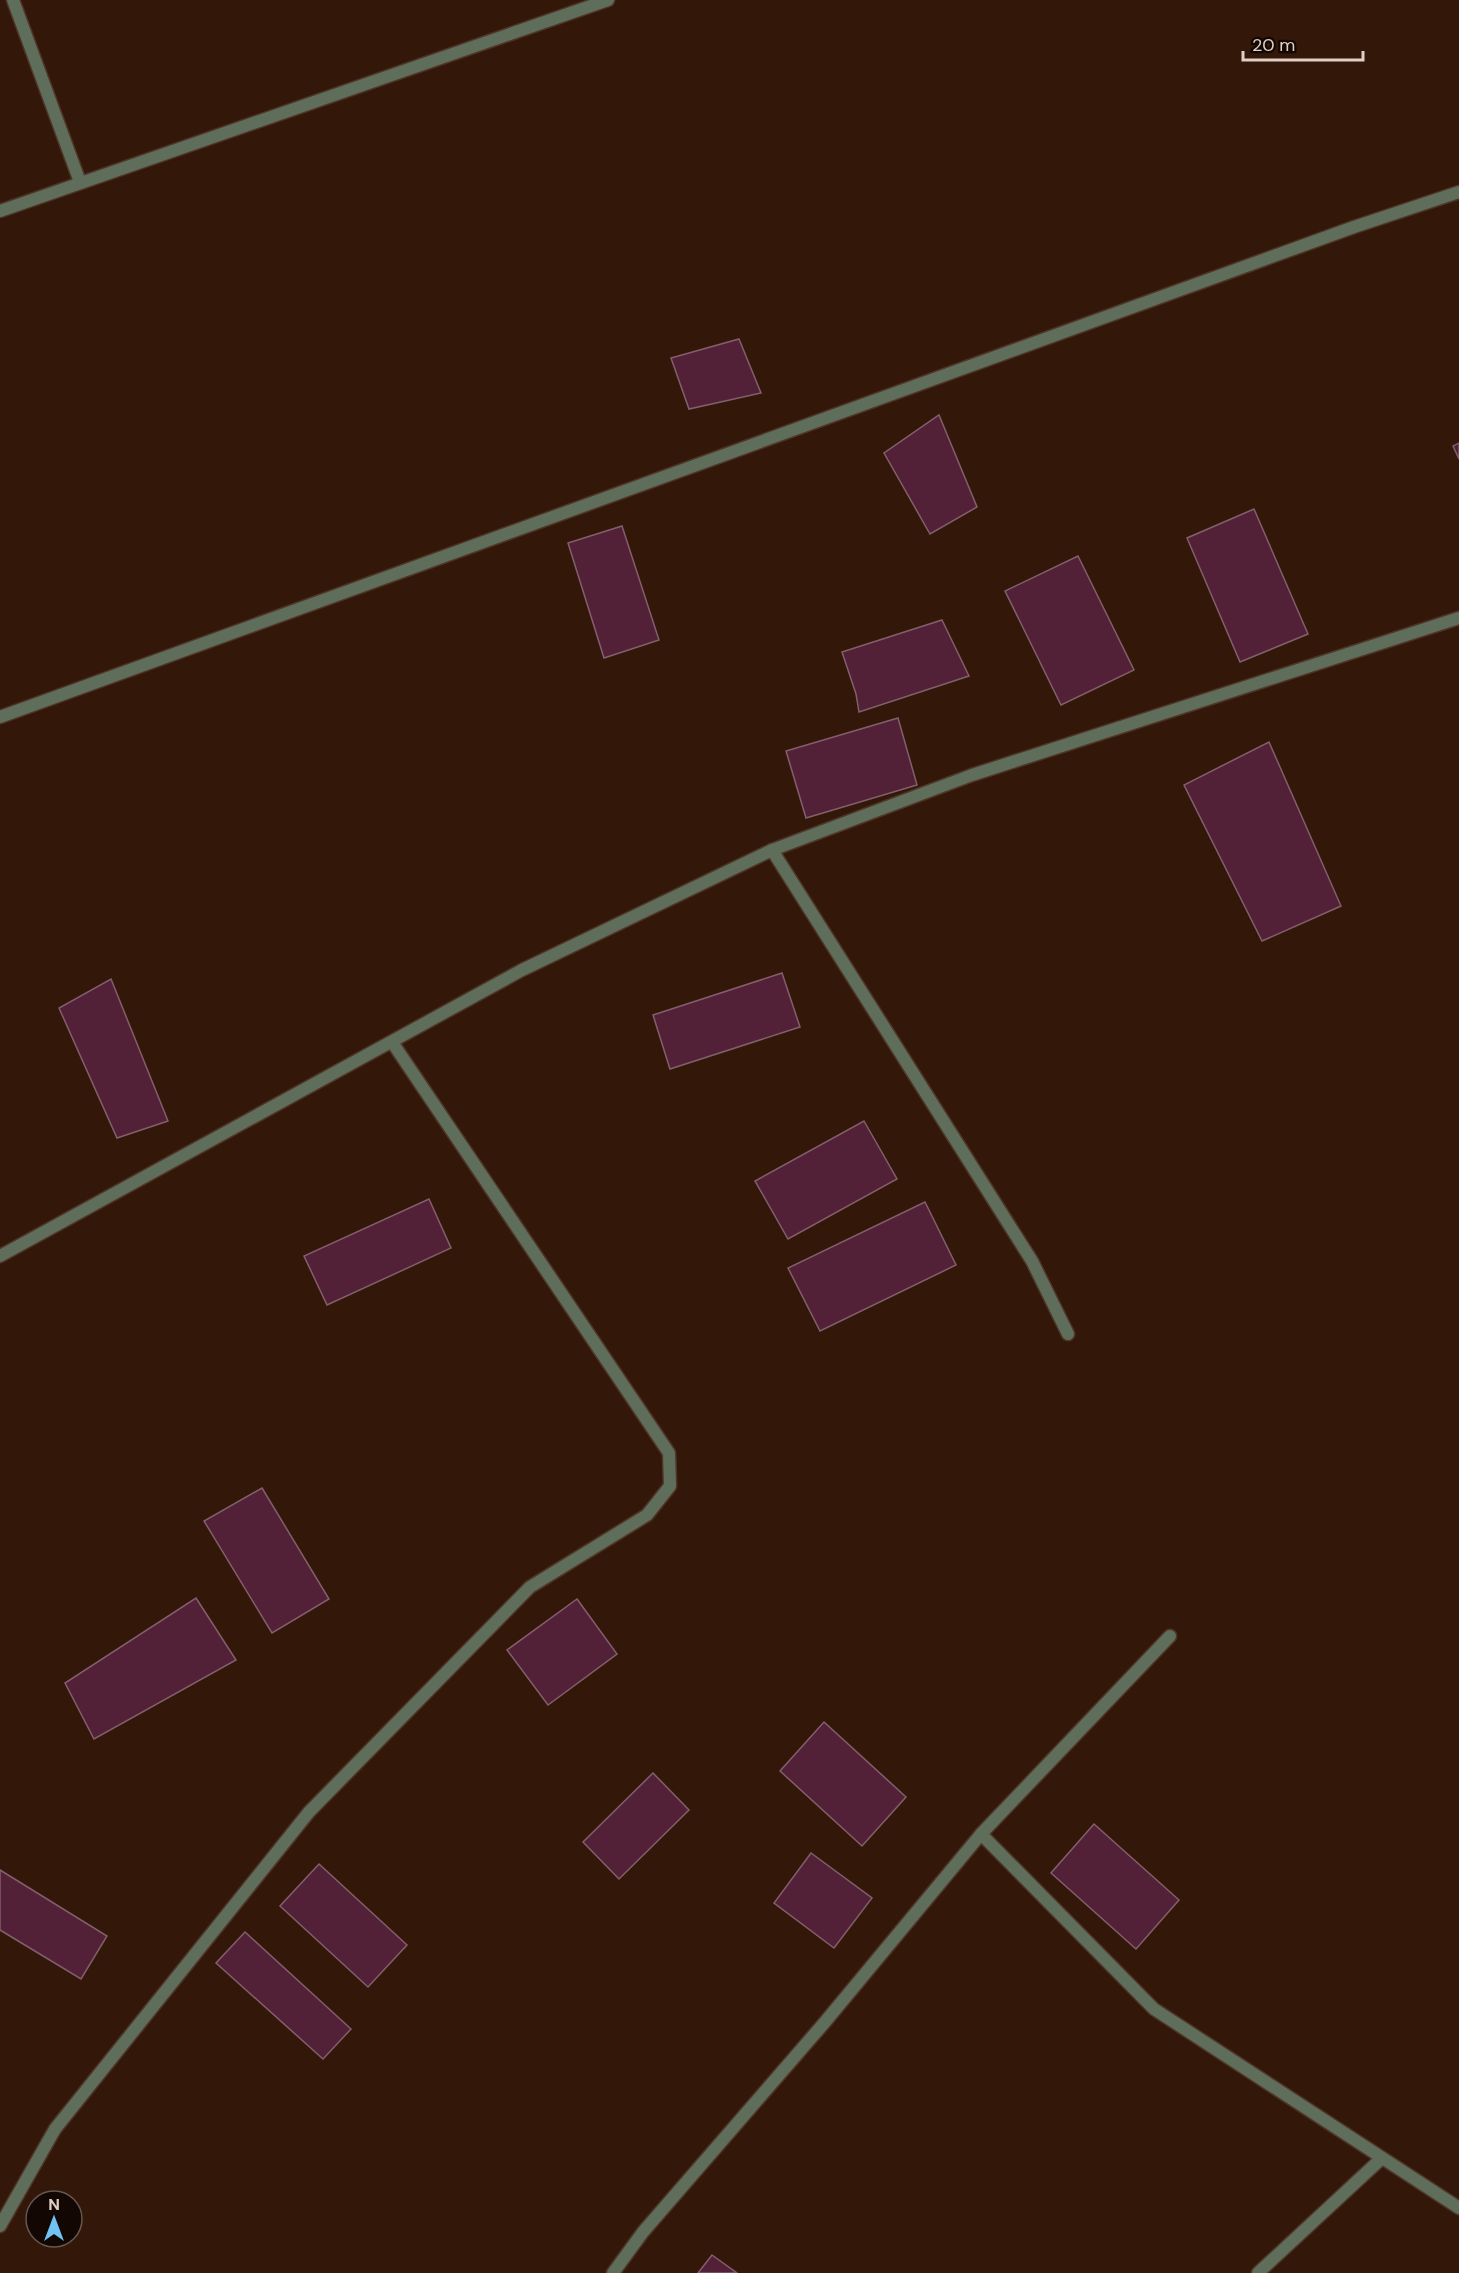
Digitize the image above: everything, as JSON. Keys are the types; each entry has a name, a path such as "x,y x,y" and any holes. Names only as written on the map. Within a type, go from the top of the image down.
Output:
{"street":[{"path":"13,0 80,182"},
{"path":"0,211 608,0"},
{"path":"0,717 1354,227 1459,192"},
{"path":"0,1256 522,970 772,850 972,775 1459,618"},
{"path":"772,850 1032,1261 1068,1334"},
{"path":"0,2226 55,2129 309,1812 530,1587 647,1515 670,1486 669,1453 392,1042"},
{"path":"613,2273 643,2232 825,2022 981,1834 1170,1636"},
{"path":"981,1834 1154,2009 1459,2208"},
{"path":"1258,2273 1382,2158"}],"building":[{"path":"739,339 761,393 689,409 671,358"},
{"path":"939,415 977,507 930,534 884,453"},
{"path":"1459,443 1459,459 1453,446"},
{"path":"1254,509 1308,634 1240,662 1187,538"},
{"path":"622,526 659,640 604,658 568,543"},
{"path":"1078,556 1134,670 1061,705 1005,591"},
{"path":"942,620 969,676 859,712 856,694 842,652"},
{"path":"898,718 917,785 806,818 786,751"},
{"path":"1269,742 1341,906 1262,941 1184,785"},
{"path":"782,973 800,1027 670,1069 653,1015"},
{"path":"111,979 168,1121 117,1138 59,1008"},
{"path":"864,1121 897,1179 788,1239 755,1181"},
{"path":"429,1199 451,1248 327,1305 304,1256"},
{"path":"925,1202 956,1265 820,1331 788,1268"},
{"path":"262,1488 329,1599 272,1633 204,1521"},
{"path":"196,1598 236,1660 94,1739 65,1683"},
{"path":"577,1599 617,1654 548,1705 507,1650"},
{"path":"824,1722 906,1797 862,1846 780,1771"},
{"path":"653,1773 689,1810 619,1879 583,1842"},
{"path":"1094,1824 1179,1900 1136,1949 1051,1873"},
{"path":"811,1853 872,1898 834,1948 774,1903"},
{"path":"319,1864 407,1945 368,1987 280,1906"},
{"path":"0,1870 107,1936 81,1979 0,1930"},
{"path":"245,1932 351,2029 323,2059 216,1963"},
{"path":"712,2255 737,2273 698,2273"}]}
